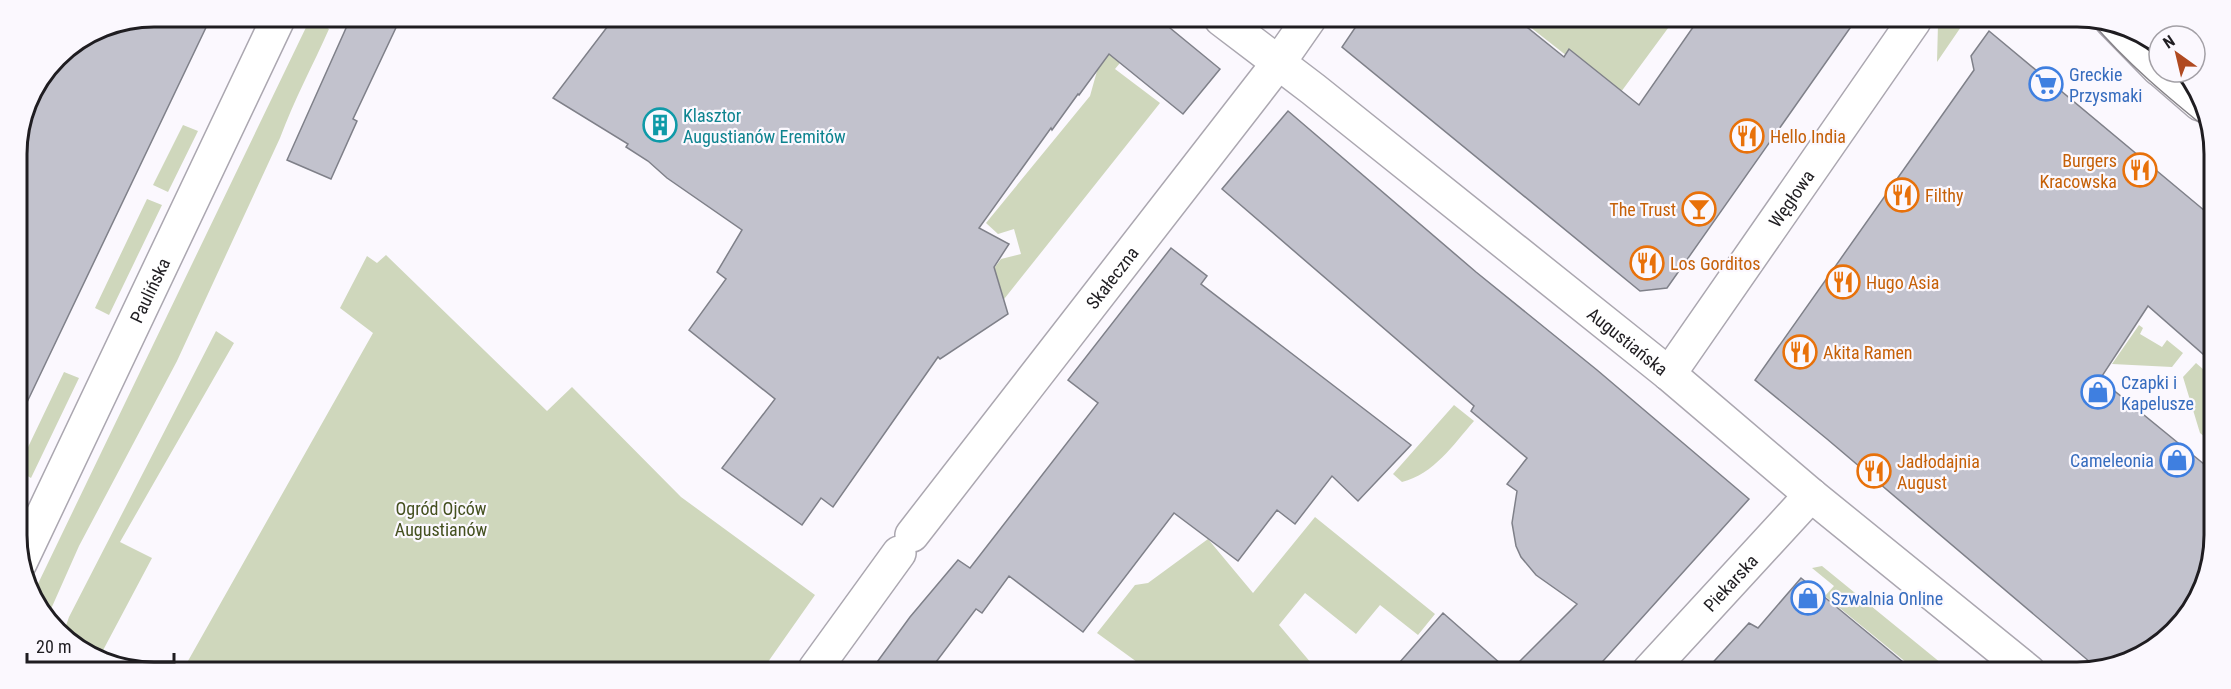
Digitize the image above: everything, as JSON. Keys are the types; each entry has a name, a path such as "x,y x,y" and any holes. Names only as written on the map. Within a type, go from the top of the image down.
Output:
{"street":[{"name":"Paulińska","path":"27,547 274,27"},
{"name":"Augustiańska","path":"1232,27 1279,62 1669,374 1810,495 2017,662"},
{"name":"Skałeczna","path":"820,662 905,544 1279,62 1303,27"},
{"name":"Węgłowa","path":"1669,374 1910,27"},
{"path":"2129,39 2147,57"},
{"path":"2177,84 2189,95"},
{"name":"Piekarska","path":"1657,662 1810,495"}],"green space":[{"path":"306,27 326,27 329,29 177,361 79,546 51,609 37,585"},
{"path":"1099,27 1122,27 1139,40 1115,69 1160,103 997,308 976,292 1001,259 1021,254 1014,229 998,234 986,223 1090,96 1104,46"},
{"path":"1530,27 1669,27 1618,96"},
{"path":"1938,27 1961,27 1937,62"},
{"path":"183,125 198,131 168,192 153,185"},
{"path":"147,199 162,205 109,315 95,308"},
{"name":"Ogród Ojców Augustianów","path":"386,255 547,411 572,387 681,497 815,595 768,662 187,662 373,333 340,308 367,256 377,263"},
{"path":"2139,325 2143,328 2140,334 2162,347 2167,340 2183,353 2172,367 2112,364"},
{"path":"216,331 234,343 120,542 152,558 103,651 90,645 66,626"},
{"path":"2196,363 2204,370 2204,436 2200,433 2183,377"},
{"path":"64,372 79,378 31,478 27,476 27,449"},
{"path":"1454,405 1474,421 1433,466 1402,482 1393,474"},
{"path":"1315,517 1435,614 1418,635 1380,605 1356,634 1305,593 1279,625 1310,662 1137,662 1097,633 1135,585 1148,583 1208,539 1253,593"},
{"path":"1822,566 1940,662 1906,662 1825,596 1834,586 1812,568"}],"building":[{"path":"146,27 206,27 27,402 27,146 31,121 44,90 64,64 83,48 105,37 129,29"},
{"path":"347,27 396,27 353,119 357,121 331,179 287,160"},
{"path":"607,27 1169,27 1220,69 1183,114 1109,54 1052,130 1051,128 979,228 1009,244 994,267 1008,314 940,359 938,357 833,507 821,498 802,525 722,468 775,399 689,330 726,279 717,272 742,230 667,178 648,161 626,147 628,144 553,98"},
{"path":"1356,27 1527,27 1564,57 1569,49 1639,105 1693,27 1851,27 1667,288 1640,291 1342,47"},
{"path":"1989,31 2204,210 2204,355 2148,306 2100,379 2204,464 2204,535 2200,568 2183,606 2161,630 2148,641 2110,658 2089,662 1755,380 1974,70 1971,56"},
{"path":"1288,111 1476,272 1597,370 1749,499 1602,662 1519,662 1577,604 1536,575 1521,557 1516,546 1512,523 1517,491 1507,484 1527,458 1471,411 1474,406 1222,189"},
{"path":"1171,248 1207,276 1201,284 1411,445 1358,501 1332,476 1295,524 1277,510 1238,561 1174,513 1083,632 1009,576 982,613 976,609 936,662 877,662 910,617 958,560 970,568 1098,403 1068,380"},
{"path":"1801,578 1903,662 1713,662 1749,623 1758,628"},
{"path":"1443,613 1499,662 1400,662"}],"tram line":[{"path":"2098,29 2164,94 2200,123"}],"place":[{"name":"Greckie Przysmaki","path":"2046,84"},
{"name":"Klasztor Augustianów Eremitów","path":"660,125"},
{"name":"Hello India","path":"1747,136"},
{"name":"Burgers Kracowska","path":"2140,170"},
{"name":"Filthy","path":"1902,195"},
{"name":"The Trust","path":"1699,209"},
{"name":"Los Gorditos","path":"1647,263"},
{"name":"Hugo Asia","path":"1843,282"},
{"name":"Akita Ramen","path":"1800,352"},
{"name":"Czapki i Kapelusze","path":"2098,392"},
{"name":"Cameleonia","path":"2177,460"},
{"name":"Jadłodajnia August","path":"1874,471"},
{"name":"Szwalnia Online","path":"1808,598"}]}
